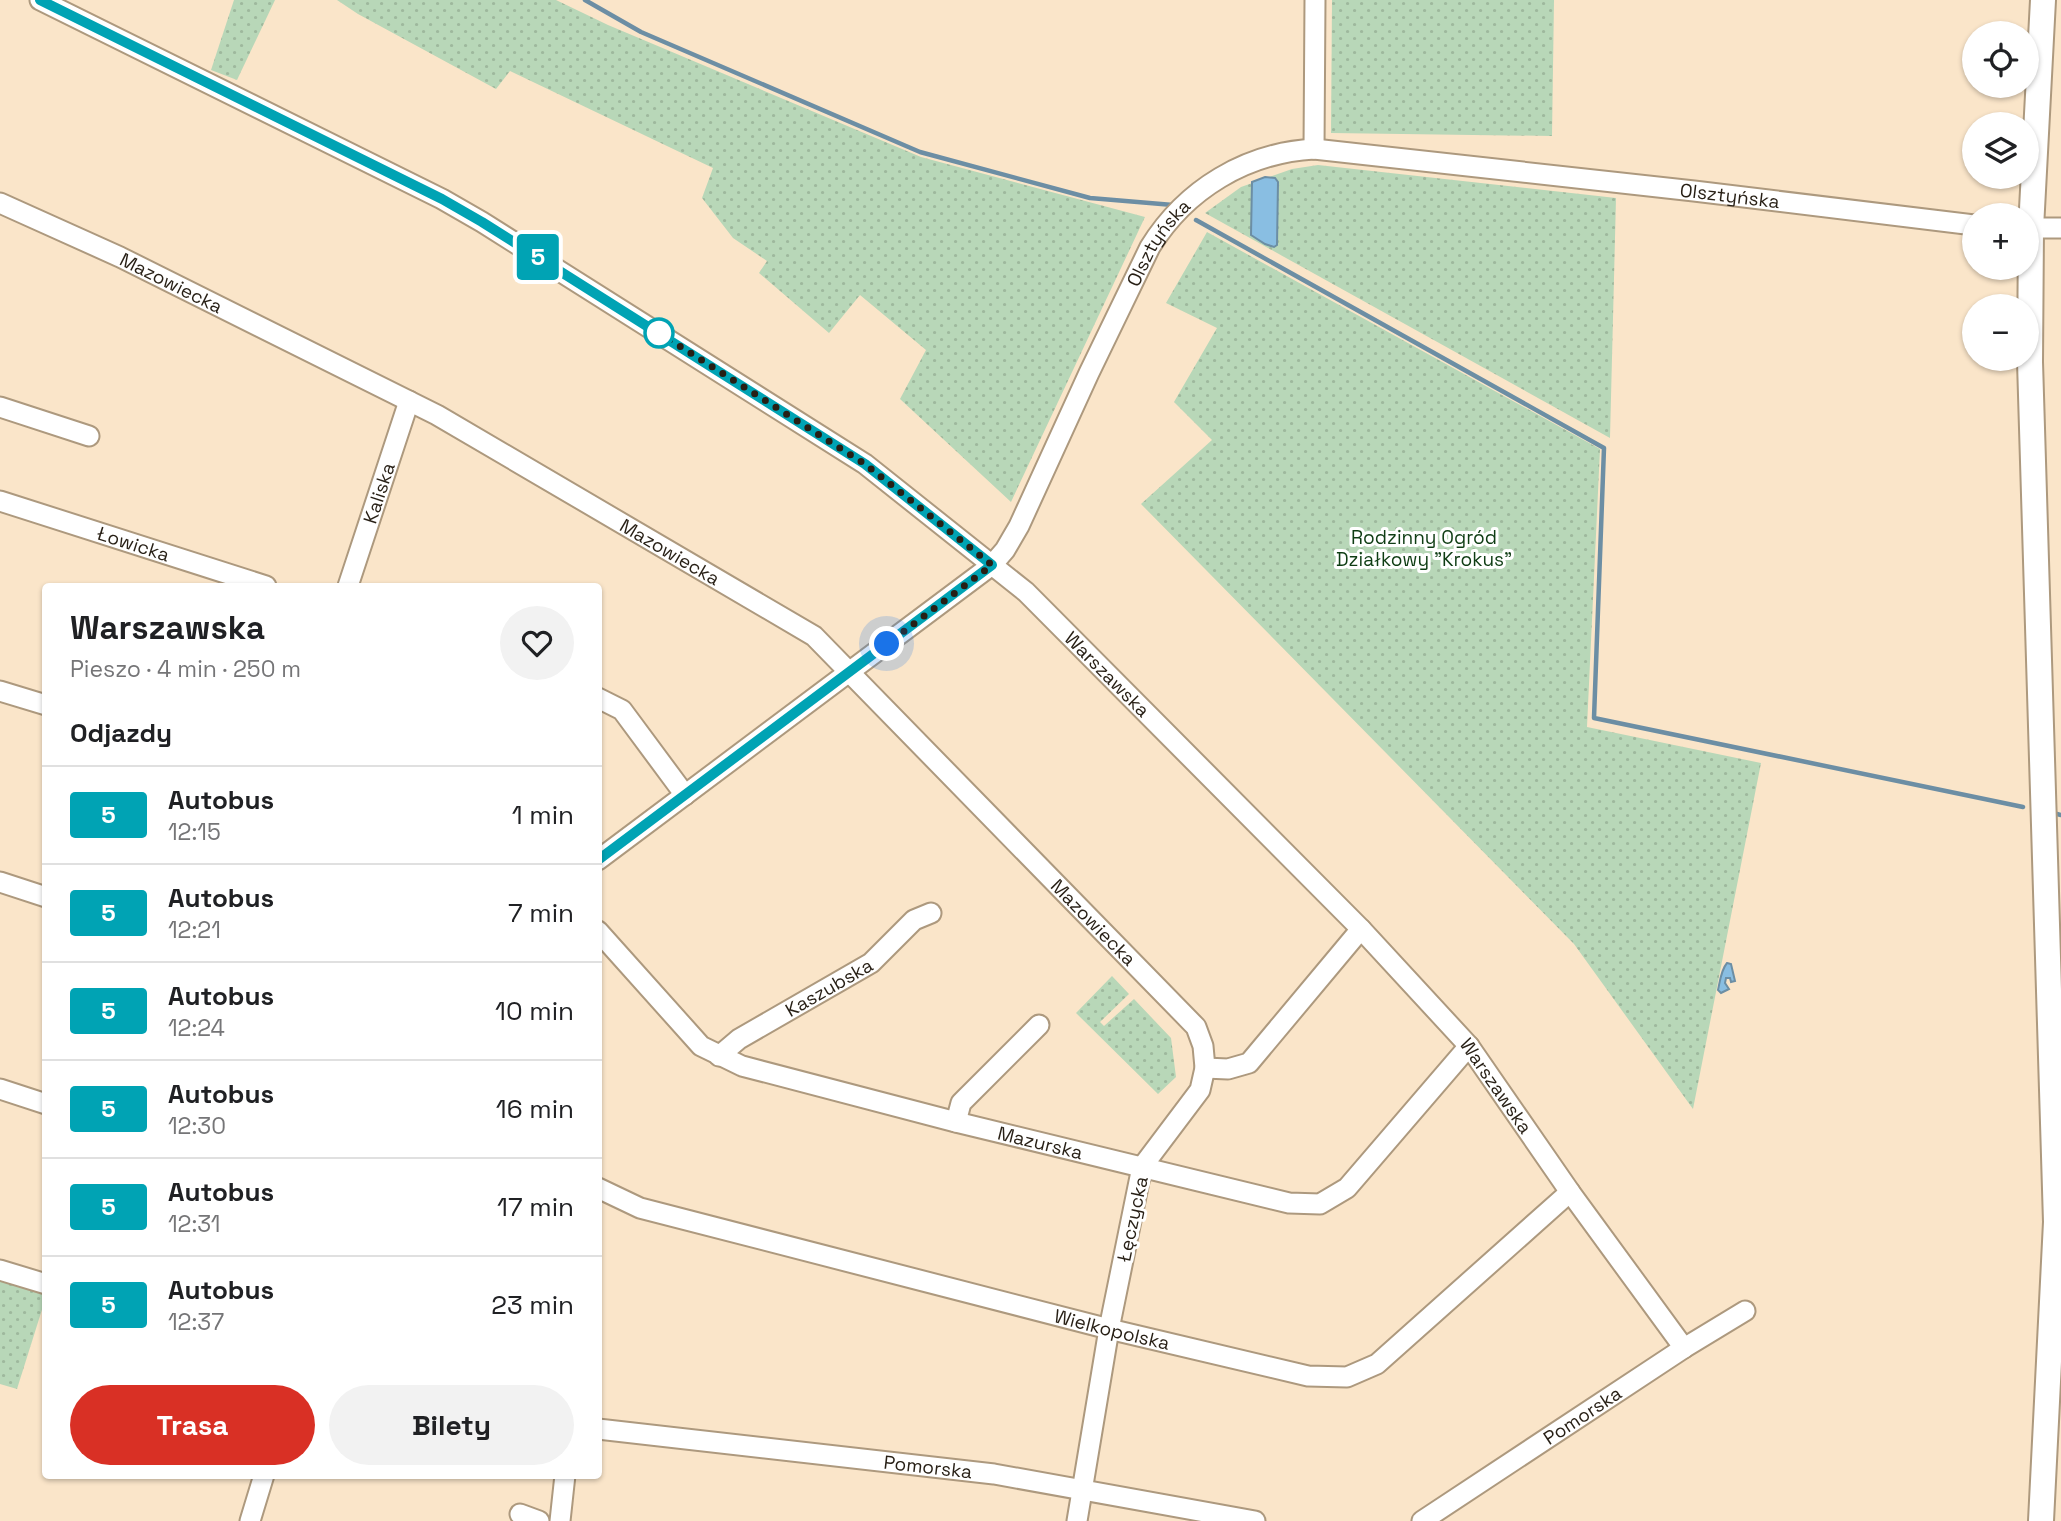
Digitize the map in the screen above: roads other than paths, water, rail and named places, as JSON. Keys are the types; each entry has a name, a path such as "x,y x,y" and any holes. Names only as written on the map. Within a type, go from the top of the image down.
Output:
{"main road":[{"path":"2031,203 2043,0"},
{"path":"2029,280 2056,1222 2041,1521"}],"street":[{"name":"Warszawska","path":"40,0 430,193 482,222 865,464 1026,592 1361,929 1469,1046 1570,1192 1684,1348"},
{"path":"1314,149 1315,0"},
{"name":"Olsztyńska","path":"602,857 992,565 1005,550 1019,526 1094,361 1150,247 1177,211 1200,190 1234,170 1270,156 1294,150 1314,149 1962,224"},
{"name":"Mazowiecka","path":"0,203 120,257 437,415 814,636 1196,1027 1203,1046 1205,1068"},
{"path":"2039,228 2061,228"},
{"name":"Kaliska","path":"349,583 409,401"},
{"path":"0,407 89,436"},
{"name":"Łowicka","path":"0,501 257,583"},
{"path":"0,691 42,704"},
{"path":"602,700 622,710 685,796"},
{"path":"0,882 42,896"},
{"name":"Kaszubska","path":"719,1056 739,1039 871,963 914,920 931,913"},
{"path":"1205,1068 1228,1069 1249,1063 1361,929"},
{"name":"Mazurska","path":"602,935 701,1046 742,1066 956,1122 1289,1203 1320,1204 1347,1188 1469,1046"},
{"path":"956,1122 961,1103 1040,1025"},
{"name":"Łęczycka","path":"1077,1521 1109,1329 1142,1167 1200,1090 1205,1068"},
{"path":"0,1089 42,1103"},
{"name":"Wielkopolska","path":"602,1190 640,1208 1109,1329 1308,1376 1347,1377 1377,1364 1570,1192"},
{"path":"0,1270 42,1283"},
{"name":"Pomorska","path":"1422,1521 1684,1348 1745,1311"},
{"name":"Pomorska","path":"602,1429 994,1474 1083,1490 1199,1516 1255,1521"},
{"path":"250,1521 263,1479"},
{"path":"560,1521 565,1479"}],"water":[{"path":"1265,177 1275,178 1278,182 1277,245 1274,247 1251,235 1252,182"},
{"path":"1727,963 1731,964 1735,981 1731,982 1730,978 1726,978 1725,983 1729,989 1721,993 1718,990"}],"waterway":[{"path":"585,0 641,32 920,152 1090,198 1173,205"},
{"path":"1196,220 1604,448 1594,718 2023,807"},
{"path":"2057,814 2061,815"}],"park label":[{"name":"Rodzinny Ogród Działkowy \"Krokus\"","path":"1424,548"}]}
